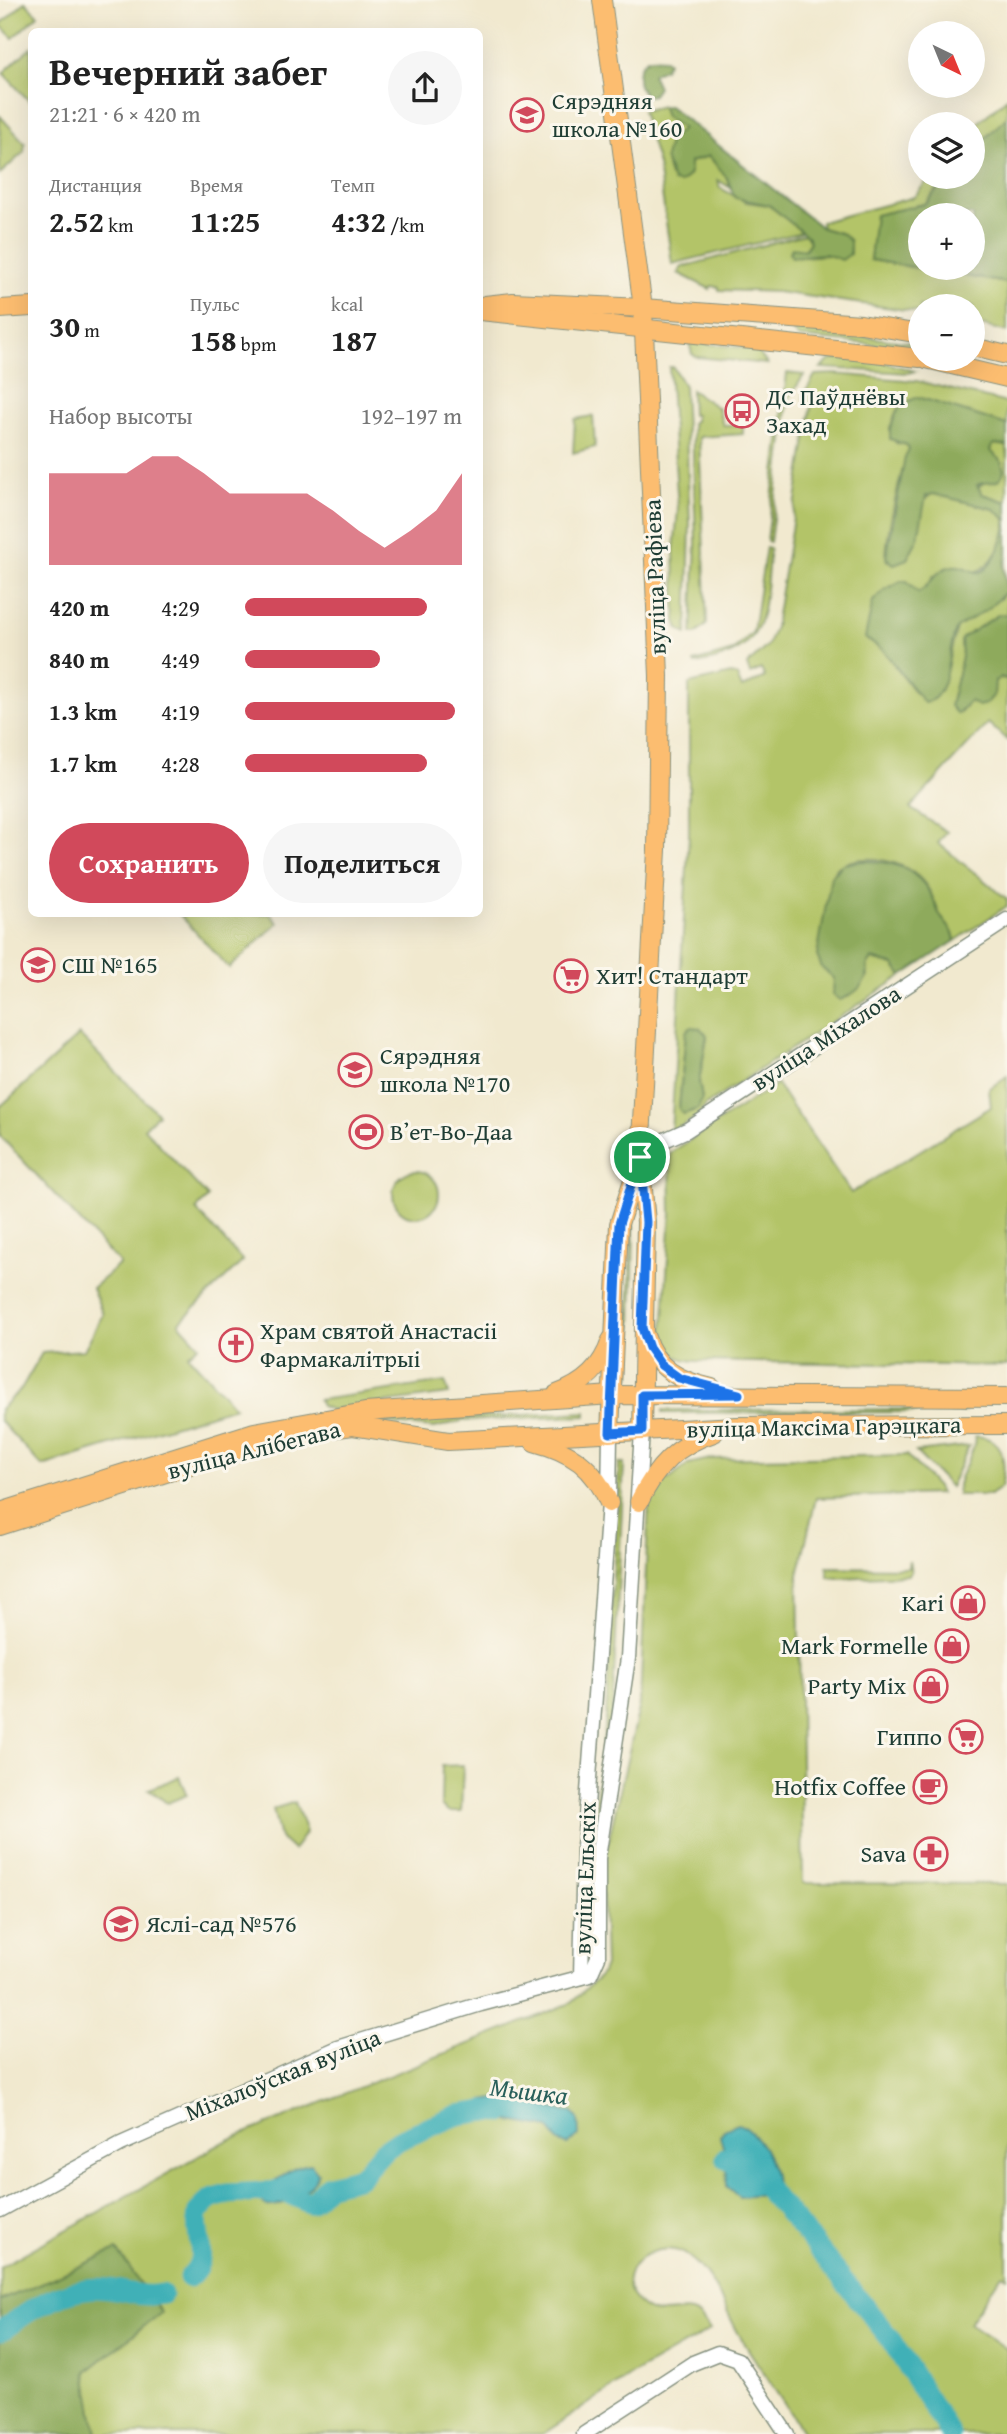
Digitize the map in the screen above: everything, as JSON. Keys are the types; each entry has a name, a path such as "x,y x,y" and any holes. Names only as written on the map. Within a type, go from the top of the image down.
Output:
{"main road":[{"name":"вуліца Рафіева","path":"602,0 645,331 660,730 657,850 640,1150 646,1222 642,1328 628,1395 610,1433"},
{"path":"483,305 513,302 643,308 861,324 908,332"},
{"path":"0,309 28,307"},
{"path":"483,311 645,331 710,335 908,357"},
{"path":"985,349 1007,355"},
{"path":"977,371 1007,378"},
{"name":"вуліца Рафіева","path":"640,1150 619,1224 616,1324 628,1395 642,1431"},
{"path":"547,1397 573,1388 595,1371 606,1353 616,1324"},
{"path":"642,1328 649,1348 667,1371 689,1381 739,1394"},
{"name":"вуліца Максіма Гарэцкага","path":"628,1395 1007,1397"},
{"name":"вуліца Алібегава","path":"0,1512 254,1432 309,1420 398,1408 547,1397 628,1395"},
{"name":"вуліца Максіма Гарэцкага","path":"642,1431 737,1426 1007,1425"},
{"name":"вуліца Алібегава","path":"0,1526 162,1472 323,1430 353,1426 448,1441 642,1431"},
{"path":"639,1502 648,1483 670,1455 699,1438 737,1426"},
{"path":"517,1437 564,1450 575,1457 594,1474 609,1503"}],"street":[{"name":"вуліца Міхалова","path":"640,1150 687,1130 1007,920"},
{"name":"вуліца Ельскіх","path":"610,1433 609,1503 584,1847 581,1977 590,1975 598,1958 598,1858 603,1841 628,1658 642,1431"},
{"name":"Міхалоўская вуліца","path":"0,2210 121,2144 338,2048 481,2004 581,1977"},
{"path":"584,2434 706,2357 718,2353 738,2360 788,2434"}],"green space":[{"path":"25,2 38,15 13,38 0,25"},
{"path":"28,50 28,100 3,73"},
{"path":"649,58 665,59 668,62 664,69 652,74 658,87 653,95 647,96 640,87 638,76 644,61"},
{"path":"1007,98 1007,117 985,138 985,117"},
{"path":"662,106 667,117 682,128 668,149 666,159 670,177 694,160 709,156 727,178 729,187 718,180 720,188 746,202 769,205 802,232 672,264 658,165 642,111"},
{"path":"662,106 669,106 822,228 843,234 850,241 850,254 842,260 825,254 792,257 789,253 792,248 805,250 810,242 808,237 769,205 735,198 727,178 709,156 690,162 690,174 681,183 673,182 665,158 669,142 682,128 665,117"},
{"path":"0,116 25,143 24,152 0,174"},
{"path":"1007,117 1007,283 985,279 985,203 925,203 938,189 985,189 985,138"},
{"path":"920,189 938,189 925,203 908,203 908,208 875,215 870,260 908,266 908,280 985,279 1007,283 1007,332 985,326 985,294 908,294 908,310 777,292 719,290 719,287 711,286 710,289 678,273 682,267 805,234 810,242 798,257 829,255 843,234 822,228 821,222 914,197"},
{"path":"908,208 908,266 870,260 875,215"},
{"path":"798,328 908,342 908,348 798,337 793,332"},
{"path":"689,342 756,349 767,364 697,357 692,354"},
{"path":"842,358 883,362 915,371 908,373 821,368 830,360"},
{"path":"669,367 673,367 684,386 690,524 687,634 679,629 676,620 674,550 678,509"},
{"path":"787,373 804,375 788,400 770,542 767,541"},
{"path":"835,374 917,381 1007,403 1007,425 918,397 897,410 890,428 896,443 908,445 910,449 894,505 887,561 907,559 918,538 923,501 933,493 994,509 1004,515 1005,528 996,554 989,563 975,572 933,576 930,584 918,592 907,581 901,581 884,590 867,640 883,650 915,693 943,680 957,628 1007,591 1007,614 998,615 961,639 962,657 951,703 959,713 970,701 975,704 994,690 993,685 998,678 1007,679 1007,740 988,723 910,808 947,832 938,843 1007,899 1007,906 955,941 928,888 917,875 883,860 858,860 836,868 831,876 836,981 833,991 848,997 868,977 867,966 872,959 894,965 902,976 706,1105 698,1116 671,1132 689,835 689,684 731,674 737,676 742,688 765,677 761,669 750,674 747,665 768,645 775,627 812,403 804,400 804,395 815,375","holes":["686,1032 705,1032 707,1038 699,1082 702,1098 693,1111 683,1114 679,1106"]},
{"path":"691,390 718,408 723,425 743,425 743,434 699,437 707,624 696,634 692,634 696,543 692,422 695,421 695,415 692,415"},
{"path":"918,397 1007,425 1007,446 993,444 990,450 1001,461 1004,471 1002,476 999,480 977,485 982,494 1007,502 1007,520 994,509 933,494 926,496 918,538 907,559 894,564 886,558 905,457 909,449 907,445 890,439 890,428 900,405"},
{"path":"593,416 595,447 573,453 575,419"},
{"path":"993,444 1007,446 1007,502 982,494 978,487 984,483"},
{"path":"1007,523 1007,556 1004,567 1007,591 989,608 957,628 943,683 933,699 924,703 883,650 865,638 873,601 884,590 901,581 907,581 918,592 938,573 951,566 983,571 997,552"},
{"path":"766,547 770,548 766,592 758,626 750,639 738,650 695,664 694,662 733,651 753,632"},
{"path":"1007,614 1007,679 1001,677 995,681 994,695 986,704 978,706 970,701 957,714 950,706 962,657 961,639 998,615"},
{"path":"862,861 893,864 911,872 926,886 955,941 902,976 894,965 872,959 867,966 864,983 851,995 840,1000 833,995 834,978 822,968 817,956 831,876 843,864"},
{"path":"182,917 273,917 278,923 229,968"},
{"path":"690,1027 700,1028 707,1035 699,1082 702,1098 698,1109 683,1114 679,1109 686,1032"},
{"path":"79,1035 158,1114 144,1128 208,1197 196,1210 243,1261 179,1323 199,1345 188,1355 235,1407 42,1466 0,1421 0,1409 21,1389 42,1353 84,1350 103,1314 92,1288 120,1264 0,1136 0,1107"},
{"path":"1007,1076 1007,1366 697,1361 673,1354 663,1332 671,1213 670,1153 777,1084 851,1193 991,1107 989,1089"},
{"path":"416,1171 433,1177 439,1194 433,1211 416,1217 399,1211 393,1194 399,1177"},
{"path":"632,1224 631,1376 627,1376"},
{"path":"445,1382 449,1394 331,1410 321,1406 318,1400"},
{"path":"965,1409 965,1412 663,1413 663,1410"},
{"path":"586,1412 586,1416 461,1421 435,1428 371,1422"},
{"path":"975,1436 985,1437 998,1446 1004,1469 1001,1487 990,1495 957,1495 959,1480 972,1451"},
{"path":"969,1446 950,1487 916,1452"},
{"path":"907,1455 937,1487 940,1494 816,1498 798,1575 803,1883 1007,1884 1007,2277 1002,2274 969,2323 1007,2349 1007,2434 804,2434 740,2336 705,2273 688,2256 664,2249 652,2252 634,2266 629,2275 628,2286 633,2297 650,2311 696,2314 710,2330 633,2374 543,2434 0,2434 0,2267 228,2140 571,2003 601,1975 605,1965 602,1868 640,1704 649,1500 663,1476 669,1480 688,1464 710,1459"},
{"path":"619,1463 624,1463 612,1720 593,1848 590,1844 606,1719"},
{"path":"909,1560 911,1572 908,1575 828,1577 827,1567 908,1568"},
{"path":"463,1765 461,1812 448,1812 441,1805 442,1766"},
{"path":"179,1777 187,1795 167,1803 149,1789"},
{"path":"295,1802 306,1832 293,1850 280,1838 273,1809"},
{"path":"117,2250 161,2313 86,2372 97,2434 0,2434 0,2301"}],"water":[{"path":"500,2098 572,2112 578,2119 579,2136 567,2145 559,2142 549,2128 477,2115 477,2109 484,2101"},
{"path":"737,2124 751,2132 758,2140 773,2170 774,2187 764,2195 739,2197 727,2187 726,2158 720,2137 724,2130"},
{"path":"311,2164 318,2173 311,2185 287,2202 264,2205 262,2197 276,2180 290,2170"}],"waterway":[{"name":"Мышка","path":"189,2277 196,2269 201,2254 198,2212 211,2199 227,2194 283,2191 309,2203 329,2185 360,2177 383,2151 399,2140 458,2115 485,2111 503,2112"},
{"name":"Мышка","path":"726,2158 757,2178 797,2223 889,2337 950,2434"},
{"name":"Мышка","path":"0,2332 37,2307 79,2290 93,2288 142,2295 162,2294"}],"place":[{"name":"Сярэдняя школа №160","path":"527,115"},
{"name":"ДС Паўднёвы Захад","path":"742,411"},
{"name":"СШ №165","path":"38,965"},
{"name":"Хит! Стандарт","path":"571,976"},
{"name":"Сярэдняя школа №170","path":"355,1070"},
{"name":"Вʼет-Во-Даа","path":"366,1132"},
{"name":"Храм святой Анастасіі Фармакалітрыі","path":"236,1345"},
{"name":"Kari","path":"968,1603"},
{"name":"Mark Formelle","path":"952,1646"},
{"name":"Party Mix","path":"931,1686"},
{"name":"Гиппо","path":"966,1737"},
{"name":"Hotfix Coffee","path":"930,1787"},
{"name":"Sava","path":"931,1854"},
{"name":"Яслі-сад №576","path":"121,1924"}],"route":[{"path":"640,1157 646,1222 642,1328 649,1348 667,1371 679,1378 739,1394 642,1395 642,1431 610,1433 619,1224 640,1157"}]}
